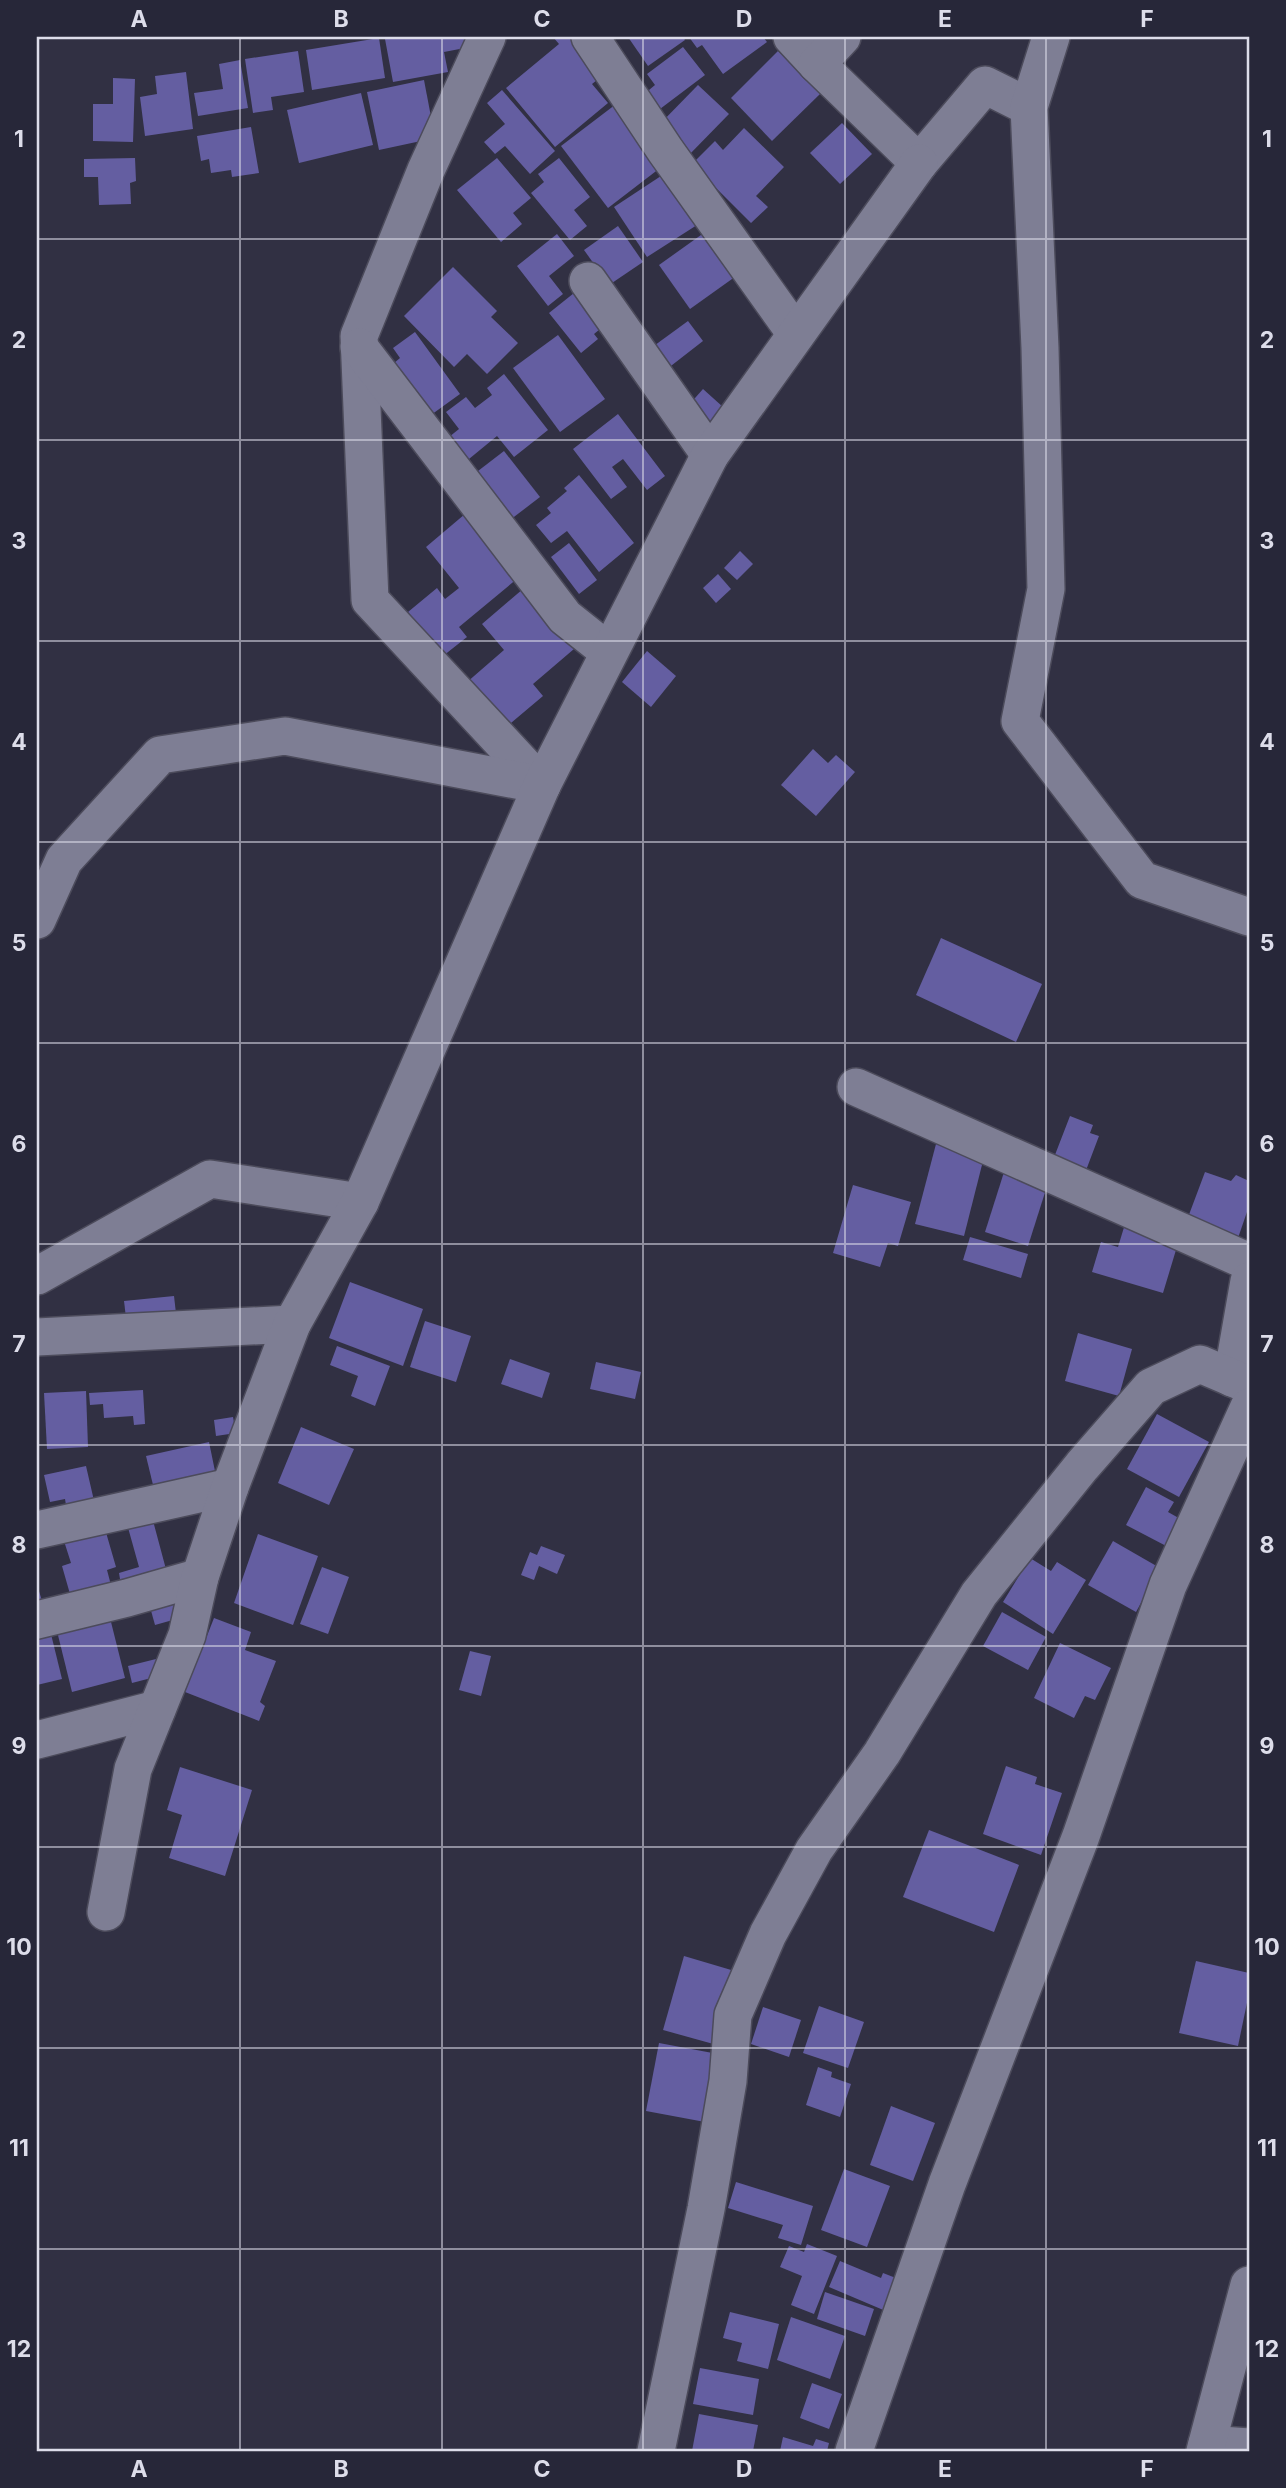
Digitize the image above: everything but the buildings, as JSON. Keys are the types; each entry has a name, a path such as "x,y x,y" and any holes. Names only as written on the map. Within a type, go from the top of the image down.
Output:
{"street":[{"path":"487,37 426,170 359,336 370,600 542,785"},
{"path":"590,37 665,150 796,334"},
{"path":"792,37 919,163"},
{"path":"817,64 842,37"},
{"path":"1051,37 1029,107 1040,348 1046,589 1020,721 1142,880 1249,917"},
{"path":"106,1912 133,1769 187,1635 200,1577 230,1487 292,1324 360,1202 542,785 709,454 919,163 985,85 1029,107"},
{"path":"588,281 709,454"},
{"path":"359,347 565,617 609,652"},
{"path":"37,920 64,860 159,755 285,736 542,785"},
{"path":"856,1087 1249,1262"},
{"path":"37,1276 210,1179 360,1202"},
{"path":"854,2451 947,2184 1081,1836 1168,1585 1244,1390 1249,1281"},
{"path":"37,1337 292,1324"},
{"path":"656,2451 706,2209 728,2081 733,2015 768,1934 814,1850 882,1753 979,1594 1082,1466 1151,1387 1200,1364 1244,1390"},
{"path":"37,1530 230,1487"},
{"path":"37,1620 200,1577"},
{"path":"37,1740 157,1709"},
{"path":"1249,2285 1206,2448 1249,2447"}]}
